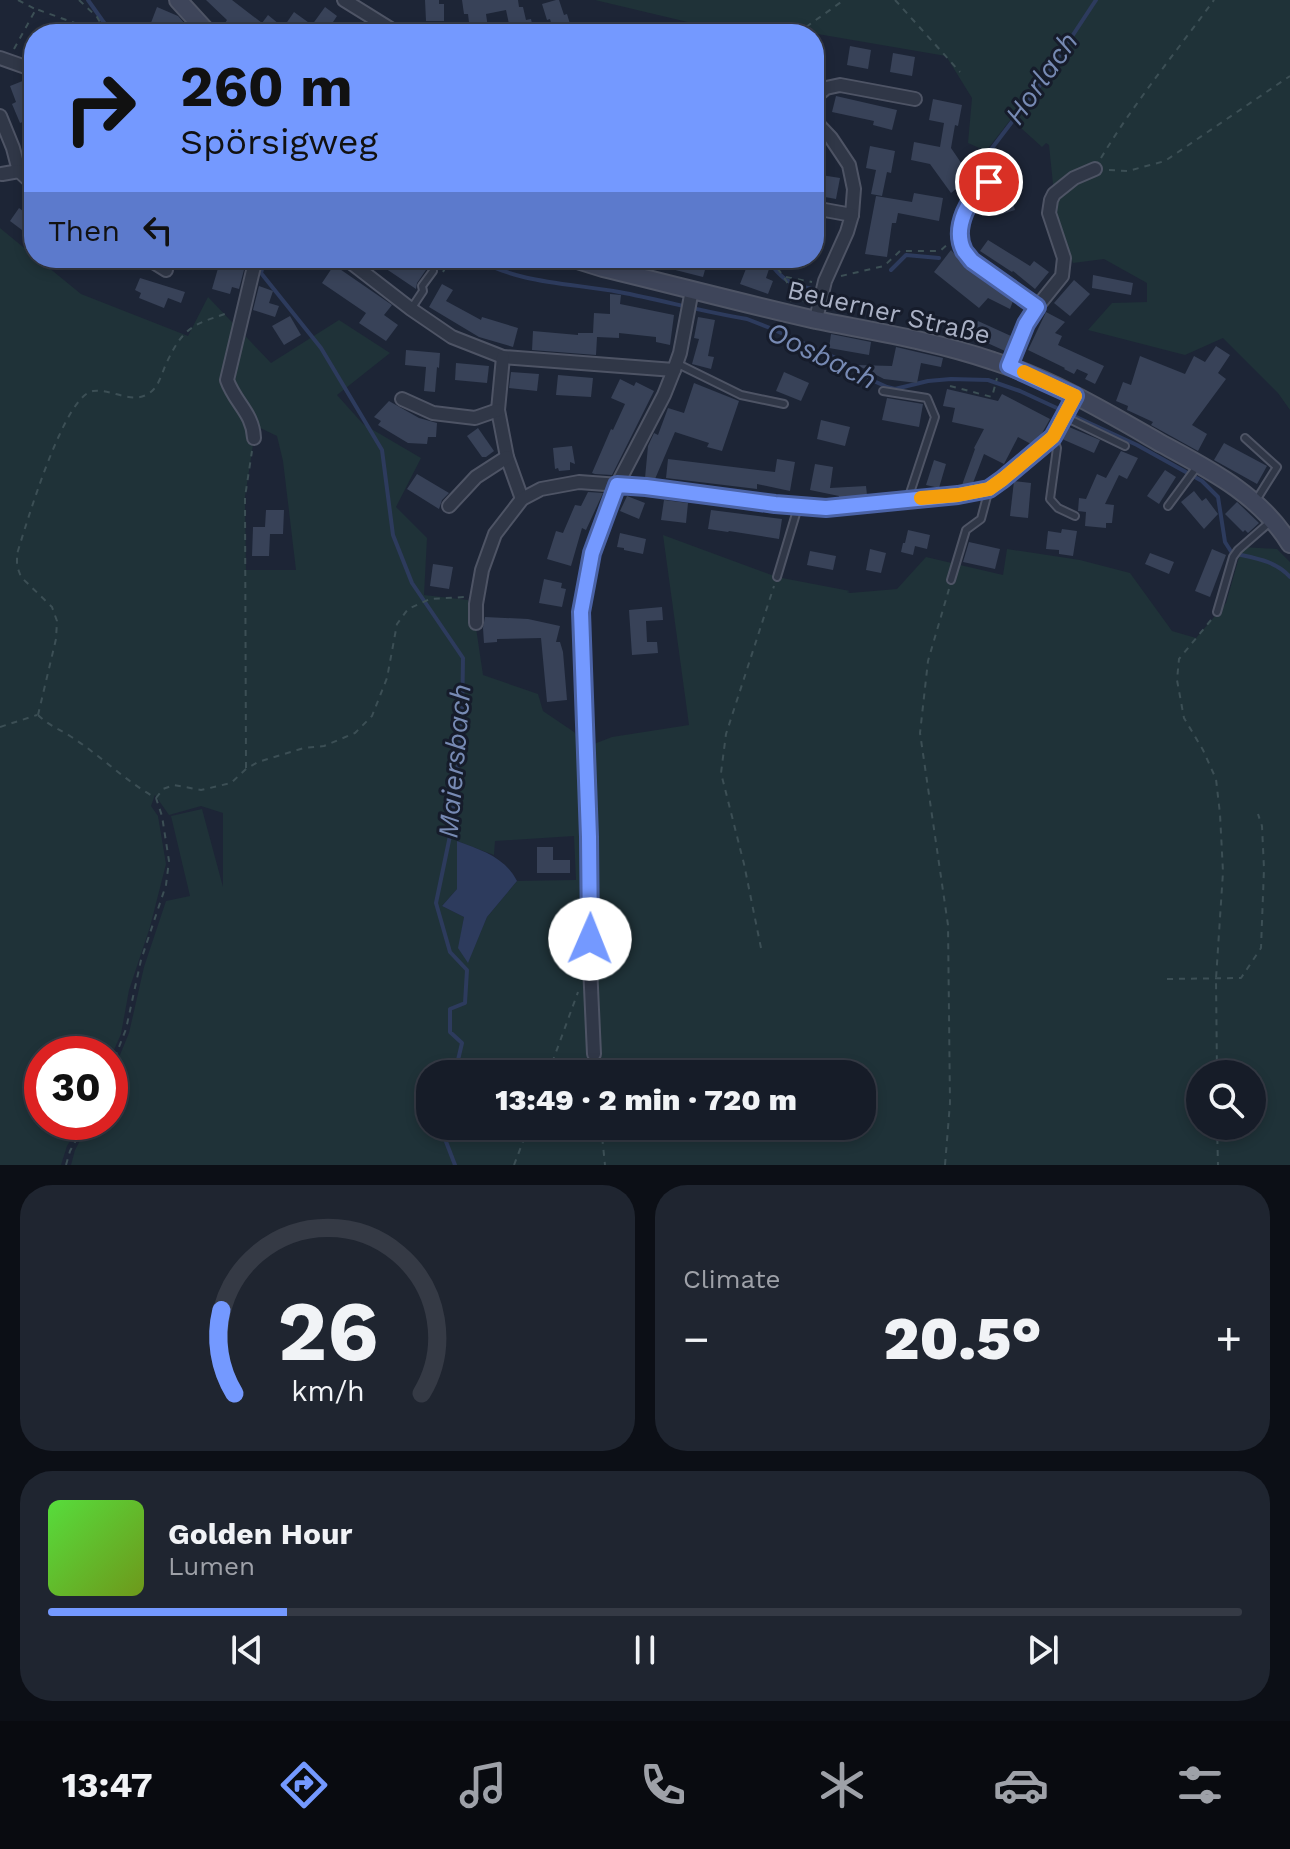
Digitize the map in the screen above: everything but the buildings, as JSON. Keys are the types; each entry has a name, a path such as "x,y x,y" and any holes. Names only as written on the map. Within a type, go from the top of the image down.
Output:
{"main road":[{"path":"178,0 200,24"},
{"name":"Beuerner Straße","path":"603,268 690,299 816,319 937,343 1073,398 1216,474 1255,502 1290,544"}],"street":[{"path":"344,0 381,24"},
{"path":"4,59 24,66"},
{"path":"824,90 840,85 915,99"},
{"path":"0,118 19,171 24,176"},
{"path":"816,319 825,281 852,215 854,189 849,165 824,131"},
{"path":"1003,371 1026,324 1062,276 1064,258 1049,213 1051,200 1074,178 1095,169"},
{"path":"1,174 19,171"},
{"path":"989,182 980,188 965,211 959,235 964,251 972,261 1037,307"},
{"path":"824,210 852,215"},
{"path":"254,268 227,380 231,392 254,425 254,438"},
{"path":"358,268 452,337 503,357 675,367"},
{"path":"594,1054 581,612 592,553 617,485 664,395 675,367 690,299"},
{"path":"503,357 498,410 507,457 522,499"},
{"path":"476,623 482,570 495,534 522,499 541,489 579,482 826,508 958,495 989,489 1053,437 1073,398"},
{"path":"402,399 433,413 475,418 498,410"},
{"path":"449,506 476,477 507,457"}],"lane":[{"path":"411,309 433,271"},
{"path":"675,367 741,395 784,404"},
{"path":"883,391 927,398 935,417 908,499"},
{"path":"1065,417 1125,446"},
{"path":"1053,437 1057,448 1050,499 1058,508 1075,516"},
{"path":"1245,438 1277,467 1255,502"},
{"path":"1168,506 1198,466"},
{"path":"951,580 966,530 981,519 989,489"},
{"path":"777,577 798,507"},
{"path":"1217,612 1235,554 1273,520"}],"path":[{"path":"18,0 78,24"},
{"path":"79,0 101,24"},
{"path":"811,24 844,0"},
{"path":"895,0 960,72"},
{"path":"1214,0 1123,121 1095,169 1128,171 1165,161 1290,76"},
{"path":"26,24 36,9"},
{"path":"4,59 24,28"},
{"path":"775,268 786,277 806,282 825,281 884,266 900,251 940,251 959,235"},
{"path":"786,277 792,292 800,292"},
{"path":"38,715 56,639 57,621 52,607 21,577 17,554 59,436 79,400 89,391 122,397 150,393 182,334 212,318 244,312"},
{"path":"950,386 992,397 1003,371"},
{"path":"246,769 245,497 254,438"},
{"path":"761,948 721,773 726,734 777,577"},
{"path":"945,1165 950,1103 948,925 920,733 928,661 951,580"},
{"path":"156,798 163,789 174,785 201,790 231,783 258,762 304,748 324,746 355,733 372,716 387,678 397,624 408,609 430,599 468,597"},
{"path":"1217,612 1179,659 1177,680 1184,718 1216,779 1220,814 1223,872 1216,979 1217,1060"},
{"path":"0,727 38,715"},
{"path":"38,715 156,798 162,816 169,861 166,885 141,960 123,1036"},
{"path":"1167,979 1241,978 1261,948 1264,869 1262,826 1258,814"},
{"path":"553,1060 580,988"},
{"path":"66,1165 76,1140"},
{"path":"514,1165 524,1140"},
{"path":"602,1140 605,1165"},
{"path":"1217,1140 1218,1165"}],"shaded area":[{"path":"595,0 1290,0 1290,410 1278,393 1223,338 1185,355 1088,330 1112,303 1147,302 1147,283 1104,259 1073,263 1052,211 1054,194 1049,145 1046,143 1042,147 1011,119 986,151 968,143 972,98 946,56 824,35 824,24 696,24"},
{"path":"0,228 24,248 24,268 49,268 81,294 188,336 208,297 271,363 339,320 390,353 337,395 363,424 421,458 396,507 427,538 424,595 468,600 475,621 483,675 538,694 543,711 574,732 586,747 612,737 689,725 663,535 777,577 850,593 897,589 926,557 1003,575 1007,549 1080,560 1130,573 1172,631 1196,638 1226,603 1242,547 1277,549 1290,562 1290,1165 71,1165 80,1140 128,1140 128,1036 144,967 166,901 190,896 171,816 202,809 223,887 223,813 201,806 169,815 155,795 151,806 158,816 166,864 129,990 120,1036 24,1036 24,1140 71,1140 61,1165 0,1165","holes":["254,425 277,436 283,461 296,570 246,570 245,497","574,836 576,880 517,881 487,917 468,962 459,948 464,917 442,906 457,889 457,841 494,855 495,841"]}],"water":[{"path":"457,841 499,860 517,881 487,917 468,963 458,948 464,917 442,906 457,889"}],"waterway":[{"name":"Oosbach","path":"88,0 105,24"},
{"name":"Horlach","path":"986,156 1040,85 1096,0"},
{"name":"Horlach","path":"891,270 906,255 939,258"},
{"name":"Maiersbach","path":"262,268 261,273 321,348 382,450 393,535 412,583 463,658 462,725 451,831 436,903 450,952 467,970 465,1003 450,1009 450,1032 462,1043 458,1060"},
{"name":"Oosbach","path":"495,268 527,278 619,292 747,319 838,359 876,382 895,389 951,379 988,380 1020,391 1137,445 1202,481 1218,497 1225,542 1232,553 1271,563 1290,577"},
{"name":"Horlach","path":"774,268 785,279 812,289"},
{"name":"Maiersbach","path":"445,1140 455,1165"}],"slow traffic":[{"path":"921,498 989,489 1053,437 1075,396 1024,372"}],"route":[{"path":"590,939 581,612 592,553 617,485 826,508 958,495 989,489 1003,479 1053,437 1075,396 1009,366 1026,324 1037,307 972,261 964,251 959,235 965,211 980,188 989,182"}]}
